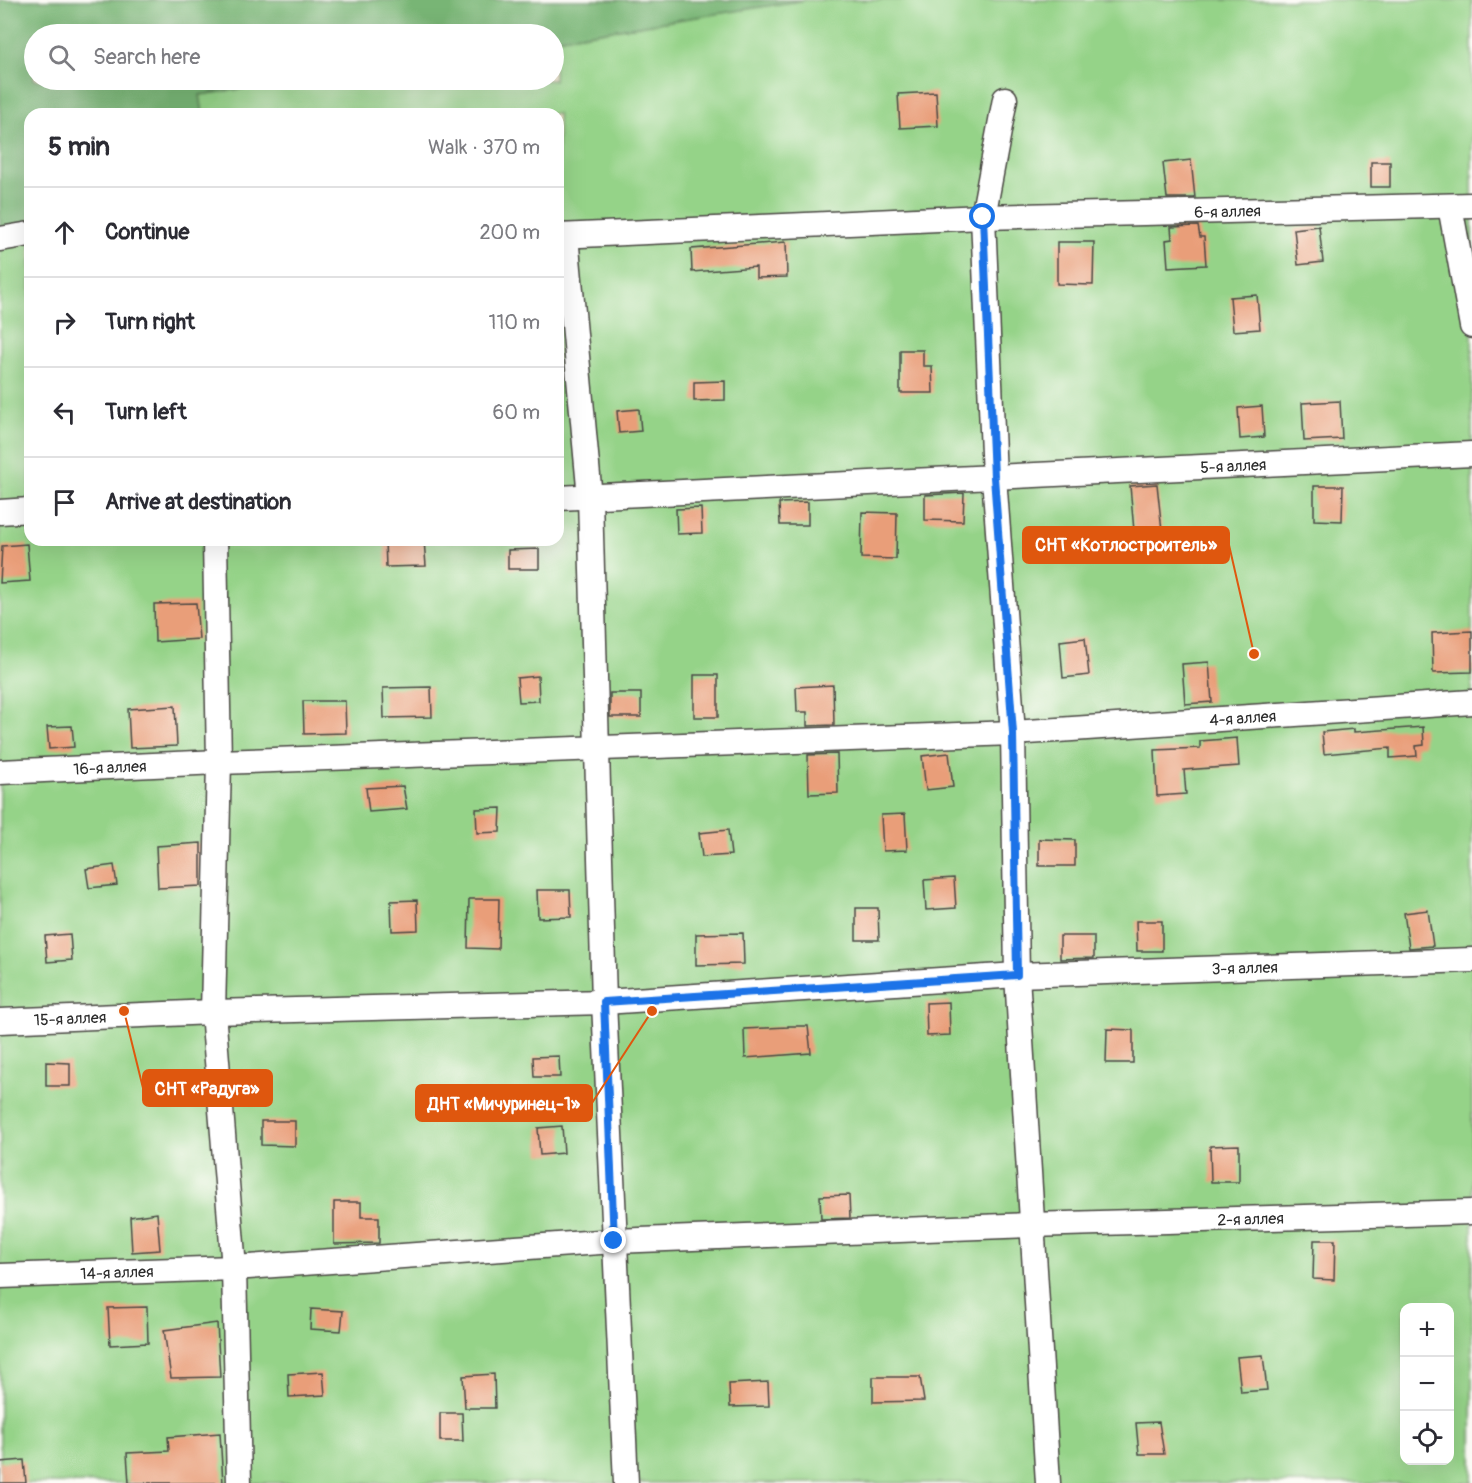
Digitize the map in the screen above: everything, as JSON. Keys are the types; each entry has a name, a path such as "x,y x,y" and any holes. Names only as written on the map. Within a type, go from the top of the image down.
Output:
{"street":[{"path":"1005,99 983,217 994,477 1013,733 1017,975 1048,1483"},
{"path":"1461,205 1472,326"},
{"name":"6-я аллея","path":"564,236 983,217 1461,205"},
{"path":"0,239 24,235"},
{"path":"564,255 590,498 604,1002 626,1483"},
{"name":"5-я аллея","path":"564,498 1472,454"},
{"path":"0,512 24,510"},
{"path":"215,546 219,762 213,1012 234,1268 239,1483"},
{"name":"4-я аллея","path":"598,749 1013,733 1472,702"},
{"name":"16-я аллея","path":"0,772 598,749"},
{"name":"3-я аллея","path":"604,1002 1017,975 1472,960"},
{"name":"15-я аллея","path":"0,1021 213,1012 604,1002"},
{"name":"2-я аллея","path":"614,1241 1031,1225 1472,1212"},
{"name":"14-я аллея","path":"0,1276 234,1268 614,1241"}],"green space":[{"path":"0,0 805,0 564,37 564,24 24,24 24,90 233,90 200,95 202,108 24,108 24,231 0,235"},
{"path":"805,0 1472,0 1472,1483 0,1483 0,235 24,231 24,546 564,546 564,108 202,108 200,95 233,90 564,90 564,37"}],"building":[{"path":"936,92 938,126 900,128 898,94"},
{"path":"1191,160 1195,198 1167,198 1163,163"},
{"path":"1371,162 1390,162 1390,187 1371,187"},
{"path":"1198,226 1200,237 1204,237 1206,265 1168,267 1166,240 1172,239 1171,227"},
{"path":"1319,226 1323,262 1298,265 1294,229"},
{"path":"786,242 787,277 756,278 756,267 692,272 691,249"},
{"path":"1057,242 1094,242 1093,285 1057,284"},
{"path":"1257,295 1260,329 1233,331 1230,297"},
{"path":"900,350 923,350 923,366 932,366 933,393 900,393"},
{"path":"725,381 725,400 694,401 694,382"},
{"path":"1340,401 1342,439 1304,441 1302,403"},
{"path":"1262,406 1264,437 1240,439 1238,408"},
{"path":"639,409 641,431 619,433 617,411"},
{"path":"1157,484 1163,540 1135,542 1130,486"},
{"path":"1314,486 1343,486 1342,521 1314,520"},
{"path":"964,493 963,521 925,520 925,495"},
{"path":"808,502 808,525 780,525 779,503"},
{"path":"701,508 702,533 677,534 676,509"},
{"path":"862,512 897,513 896,559 861,558"},
{"path":"2,546 27,546 30,581 0,583"},
{"path":"385,546 424,546 426,566 386,567"},
{"path":"539,549 539,569 508,569 508,550"},
{"path":"196,603 199,639 155,642 154,604"},
{"path":"1472,631 1472,672 1433,673 1432,633"},
{"path":"1085,638 1089,675 1063,678 1060,641"},
{"path":"1209,662 1212,702 1185,704 1182,664"},
{"path":"694,675 718,675 718,717 694,717"},
{"path":"538,676 539,701 519,702 517,678"},
{"path":"833,685 834,725 807,726 807,712 797,712 796,687"},
{"path":"431,687 432,717 384,718 383,688"},
{"path":"610,693 641,693 641,717 610,717"},
{"path":"303,701 345,701 346,733 304,734"},
{"path":"175,706 177,746 130,748 128,709"},
{"path":"72,726 74,747 49,749 47,727"},
{"path":"1423,727 1424,745 1416,746 1417,756 1390,758 1390,748 1324,754 1322,732"},
{"path":"1237,738 1239,766 1184,770 1186,794 1157,796 1155,750 1200,748 1200,741"},
{"path":"949,753 953,787 926,790 922,756"},
{"path":"837,754 838,793 809,794 808,755"},
{"path":"403,786 407,809 369,812 366,788"},
{"path":"501,808 500,832 477,833 476,809"},
{"path":"905,814 907,850 883,851 881,815"},
{"path":"728,830 731,855 702,857 699,833"},
{"path":"1039,839 1075,840 1075,866 1039,866"},
{"path":"201,843 201,886 158,888 156,846"},
{"path":"114,865 117,885 89,888 86,869"},
{"path":"954,878 956,908 926,910 924,880"},
{"path":"537,890 570,890 571,917 538,918"},
{"path":"469,899 499,899 498,949 468,948"},
{"path":"417,900 418,930 392,931 391,901"},
{"path":"856,908 878,908 879,940 856,940"},
{"path":"1428,910 1433,946 1409,948 1404,913"},
{"path":"1136,921 1162,921 1162,951 1137,951"},
{"path":"743,933 744,964 696,965 696,934"},
{"path":"70,934 72,960 47,962 45,936"},
{"path":"1060,936 1094,936 1094,958 1060,959"},
{"path":"949,1002 950,1035 927,1036 926,1003"},
{"path":"808,1026 811,1053 745,1058 744,1029"},
{"path":"1107,1029 1133,1030 1133,1063 1106,1063"},
{"path":"559,1056 560,1077 534,1077 533,1057"},
{"path":"46,1062 70,1063 70,1086 46,1086"},
{"path":"261,1121 295,1121 295,1146 261,1145"},
{"path":"562,1126 564,1153 540,1155 538,1128"},
{"path":"1239,1145 1239,1182 1211,1182 1210,1146"},
{"path":"849,1195 850,1218 821,1219 820,1196"},
{"path":"334,1202 361,1202 361,1217 379,1217 379,1243 334,1244"},
{"path":"157,1213 160,1250 132,1252 130,1217"},
{"path":"1314,1240 1335,1240 1334,1280 1313,1279"},
{"path":"147,1307 148,1343 110,1345 108,1308"},
{"path":"311,1309 343,1311 341,1331 310,1329"},
{"path":"217,1323 220,1377 171,1378 164,1330"},
{"path":"1263,1355 1267,1390 1241,1392 1237,1357"},
{"path":"323,1372 325,1395 289,1397 288,1374"},
{"path":"494,1374 495,1408 465,1408 463,1376"},
{"path":"873,1377 920,1377 924,1401 873,1402"},
{"path":"768,1382 769,1406 730,1407 729,1384"},
{"path":"440,1413 462,1413 463,1441 440,1441"},
{"path":"1159,1422 1164,1454 1139,1454 1136,1423"},
{"path":"220,1433 223,1483 129,1483 127,1453 169,1451 168,1437"},
{"path":"24,1460 26,1483 0,1483 0,1462"}],"place":[{"name":"СНТ «Котлостроитель»","path":"1254,654"},
{"name":"СНТ «Радуга»","path":"124,1011"},
{"name":"ДНТ «Мичуринец-1»","path":"652,1011"}],"route":[{"path":"614,1241 604,1002 1017,975 1013,733 994,477 983,217"}]}
